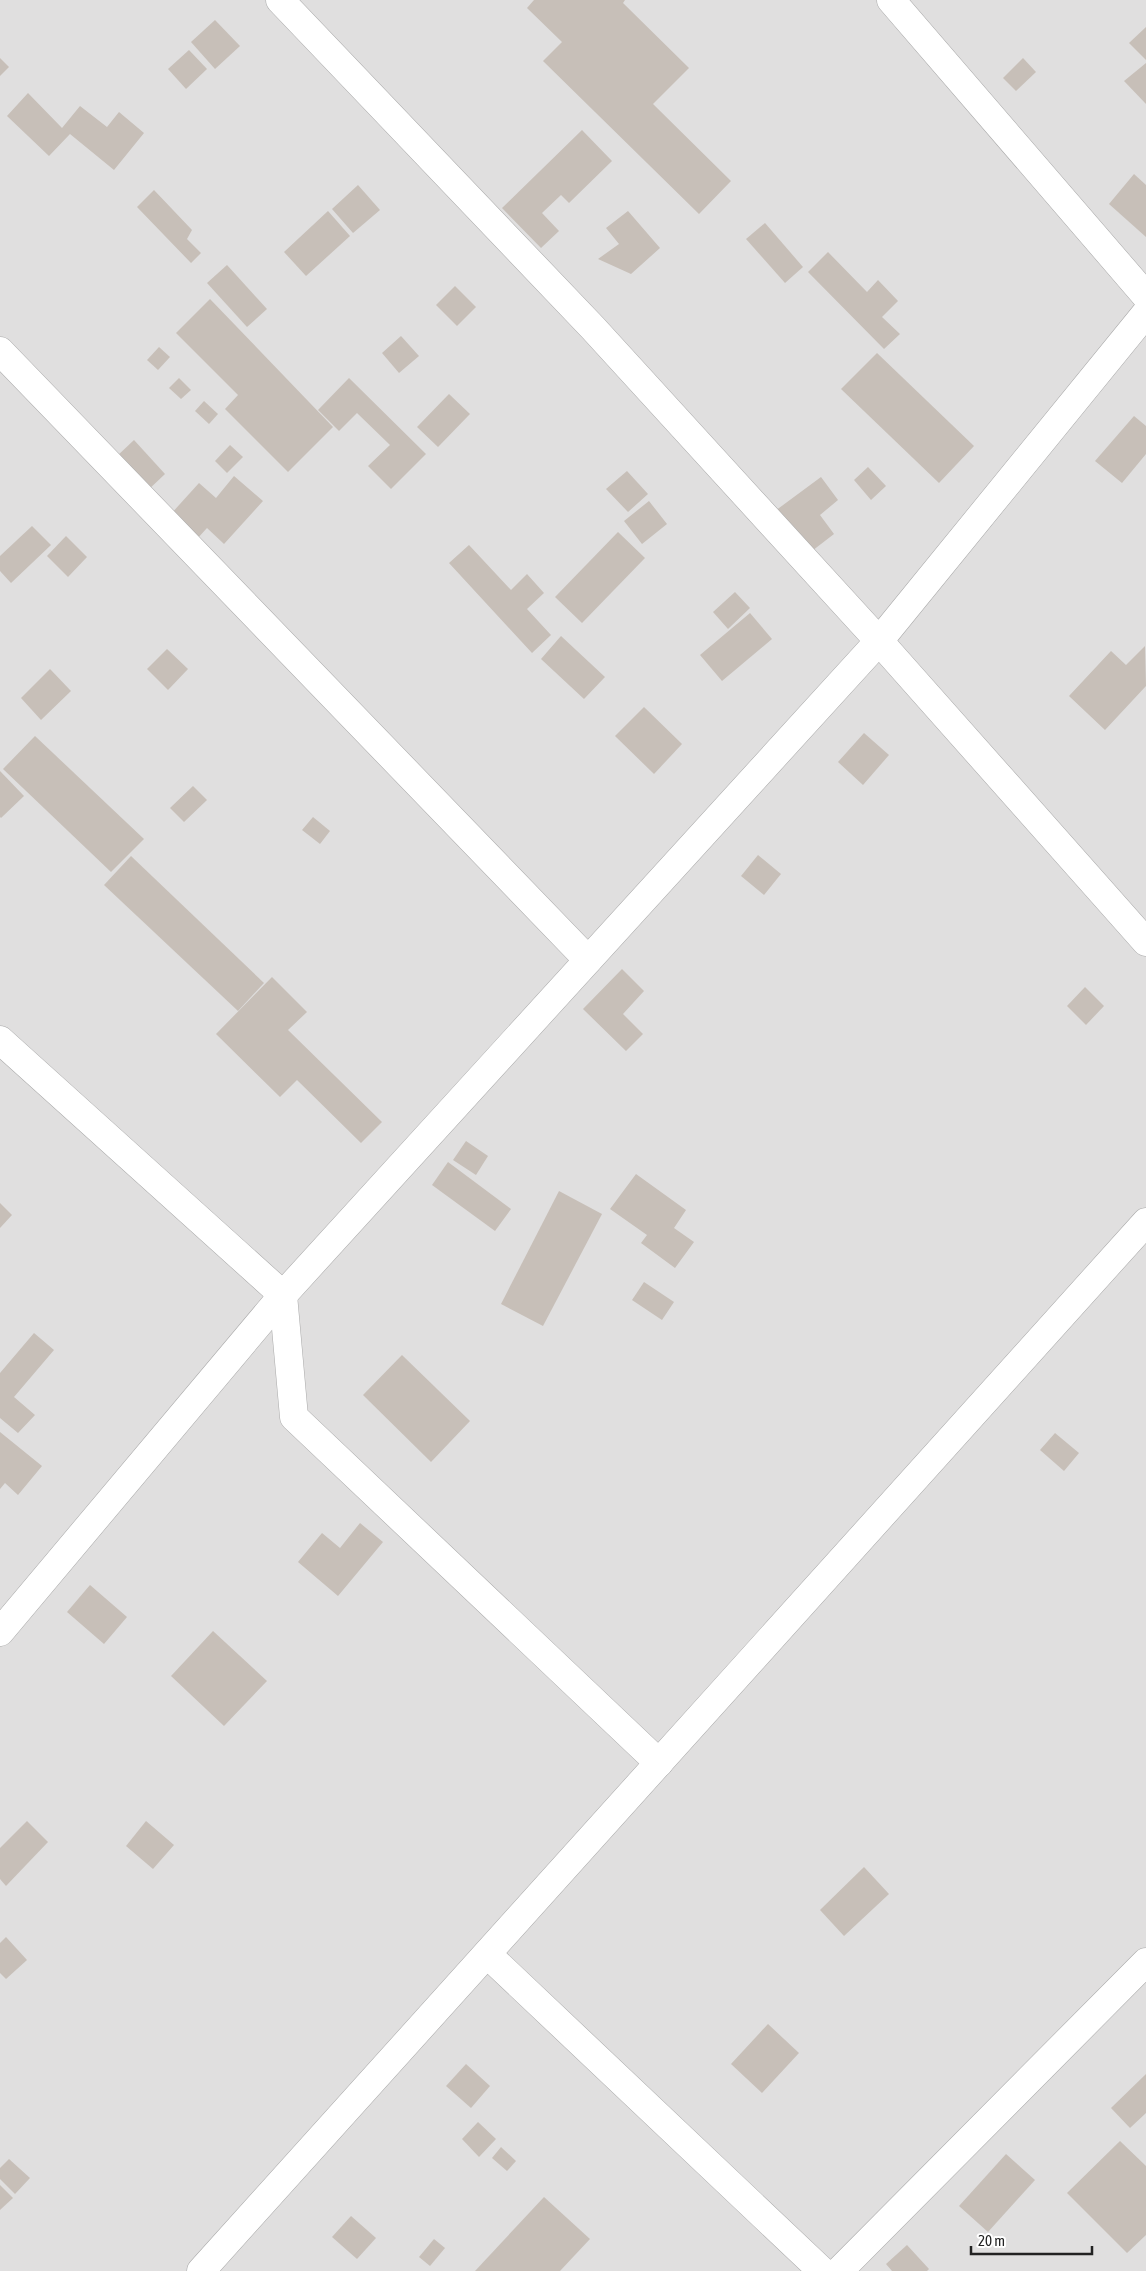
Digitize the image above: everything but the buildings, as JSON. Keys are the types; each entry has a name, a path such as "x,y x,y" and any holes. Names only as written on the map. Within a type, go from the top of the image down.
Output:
{"street":[{"path":"280,0 593,328 879,641 1146,942"},
{"path":"891,0 1146,296"},
{"path":"0,1632 283,1295 879,641 1146,313"},
{"path":"0,351 588,960"},
{"path":"0,1040 283,1295 294,1417 659,1762"},
{"path":"201,2271 1146,1222"},
{"path":"487,1954 822,2271"},
{"path":"839,2271 1146,1962"}],"shaded area":[{"path":"0,0 1146,0 1146,2271 0,2271"}]}
